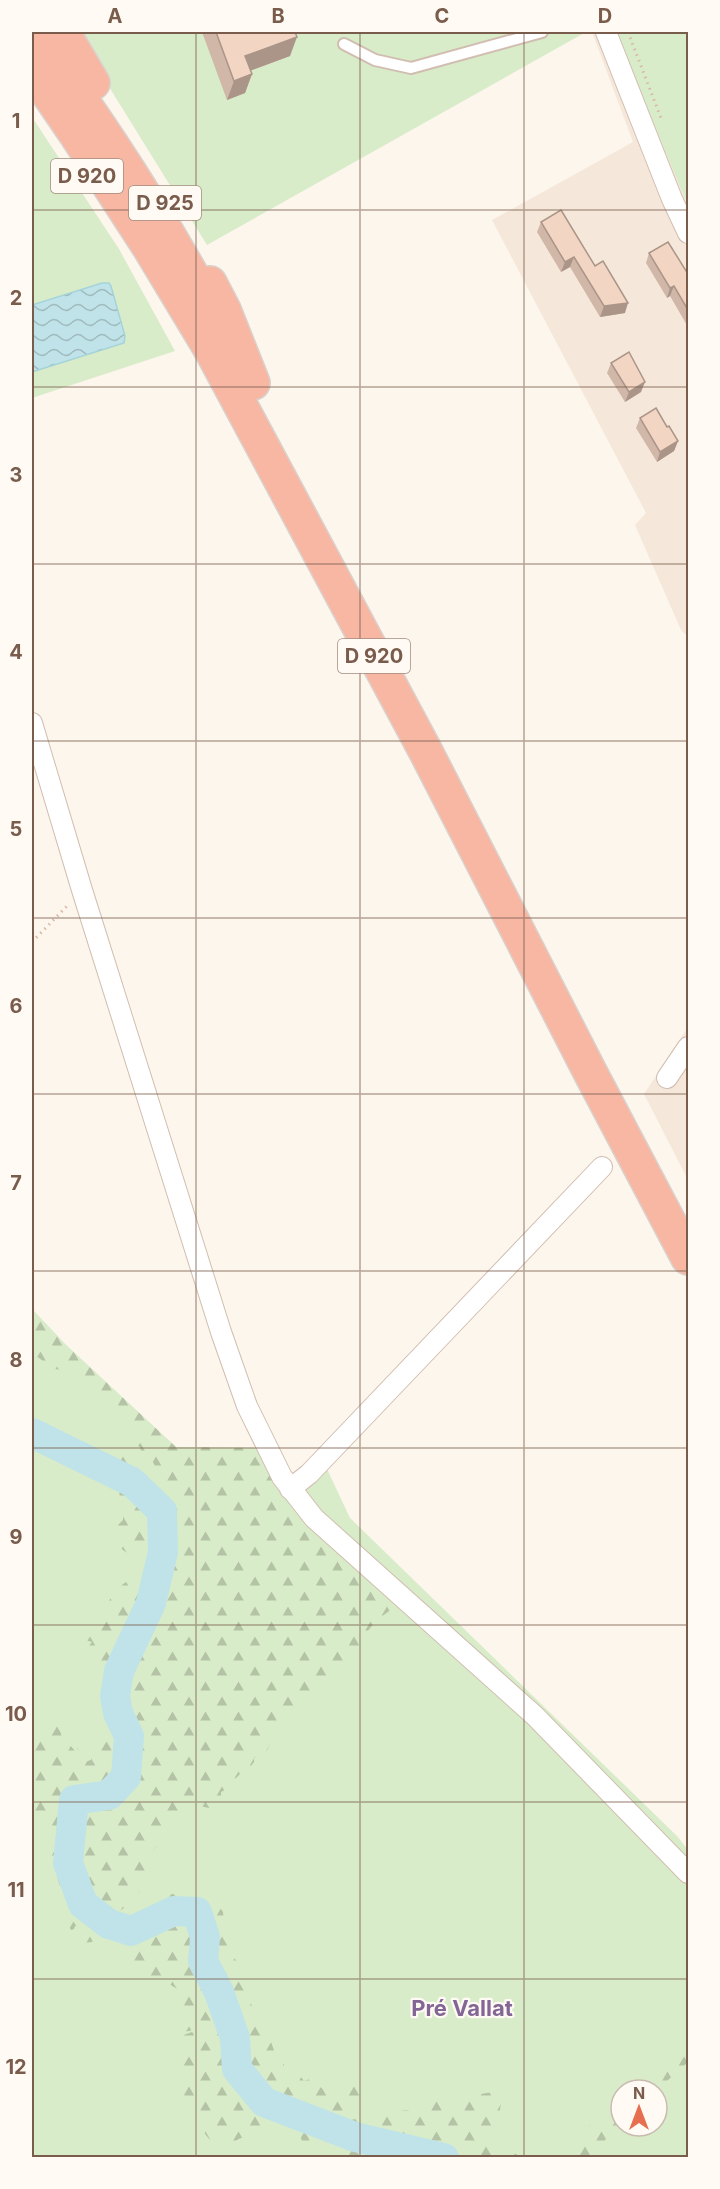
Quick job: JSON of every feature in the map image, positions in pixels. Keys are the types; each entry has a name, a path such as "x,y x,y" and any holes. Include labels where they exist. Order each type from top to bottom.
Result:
{"highway":[{"name":"D 920","path":"32,32 107,139 184,259 253,383 307,482 688,1212"},
{"name":"D 925","path":"63,32 185,236 224,310 253,383"},
{"name":"D 920","path":"32,70 149,247 211,350 406,715 688,1258"},
{"name":"D 920","path":"32,98 61,137 121,228 149,247"}],"street":[{"path":"606,32 678,214 688,233"},
{"path":"32,723 221,1332 247,1406 273,1463 290,1489 330,1533 535,1716 688,1873"},
{"path":"668,1078 688,1047"},
{"path":"290,1489 309,1474 602,1167"}],"lane":[{"path":"344,44 375,60 411,68 542,32"}],"path":[{"path":"32,942 82,890"}],"shaded area":[{"path":"592,32 688,32 688,637 681,630 635,525 646,513 492,220 633,142"},
{"path":"688,1027 688,1180 644,1094"}],"green space":[{"path":"75,32 586,32 207,245"},
{"path":"615,32 688,32 688,205"},
{"path":"32,117 119,249 175,351 32,398"},
{"path":"32,1309 66,1345 176,1447 275,1448 302,1488 327,1469 350,1518 677,1836 688,1850 688,2157 32,2157"},
{"path":"32,1309 66,1345 176,1447 260,1448 400,1603 372,1626 362,1639 353,1658 344,1662 340,1671 333,1675 333,1681 329,1685 321,1686 316,1697 308,1701 286,1721 274,1737 266,1754 254,1758 254,1762 246,1772 232,1779 229,1788 221,1792 221,1796 209,1808 200,1806 158,1844 148,1860 139,1893 128,1898 124,1908 107,1920 90,1918 91,1924 97,1930 104,1929 104,1932 96,1935 92,1942 82,1943 73,1939 73,1936 79,1935 83,1927 75,1926 71,1930 69,1926 71,1919 80,1920 77,1917 78,1911 70,1911 69,1908 57,1904 57,1901 61,1901 57,1891 60,1886 46,1841 46,1832 32,1812 32,1737 52,1725 60,1725 62,1741 65,1746 70,1745 75,1751 75,1758 81,1763 91,1760 91,1756 83,1758 77,1748 96,1741 101,1747 101,1740 111,1744 112,1749 124,1746 124,1744 119,1745 119,1740 125,1737 122,1731 124,1723 113,1714 116,1707 113,1704 114,1701 123,1699 114,1698 113,1691 110,1694 107,1691 97,1692 96,1683 101,1672 95,1674 88,1650 92,1642 85,1640 101,1612 124,1584 135,1581 141,1590 146,1590 148,1580 151,1578 144,1577 144,1574 148,1569 151,1553 147,1553 144,1559 135,1560 119,1546 113,1537 114,1529 123,1520 119,1492 102,1480 32,1445 32,1422 108,1461 113,1450 119,1450 121,1453 128,1452 135,1460 142,1459 144,1466 153,1469 155,1466 152,1460 143,1459 138,1446 141,1442 140,1436 129,1431 132,1425 127,1423 129,1416 123,1417 121,1411 114,1407 115,1403 111,1400 110,1394 103,1393 80,1374 54,1369 32,1353"},
{"path":"165,1891 167,1896 172,1894 189,1896 190,1899 218,1905 223,1912 225,1933 231,1943 234,1958 240,1965 241,1976 250,1993 251,2004 261,2026 267,2031 276,2056 284,2062 284,2069 298,2073 304,2081 310,2079 337,2098 354,2080 360,2080 363,2086 362,2096 348,2120 366,2118 374,2121 383,2120 391,2113 405,2110 417,2111 432,2102 493,2092 500,2094 501,2102 499,2118 493,2121 497,2136 493,2144 497,2151 516,2154 520,2157 346,2158 345,2155 334,2157 329,2153 333,2133 316,2109 313,2109 309,2119 323,2125 304,2147 290,2112 278,2110 275,2104 261,2104 260,2097 252,2089 244,2089 241,2092 242,2097 249,2108 265,2118 268,2135 259,2138 241,2138 224,2146 212,2142 202,2129 206,2123 196,2117 181,2089 187,2088 196,2080 196,2076 189,2074 183,2083 176,2069 180,2065 178,2059 180,2043 185,2042 181,2036 195,2031 183,2032 189,2016 182,2011 189,1992 187,1986 179,1990 166,1982 152,1982 151,1979 138,1978 132,1973 132,1968 124,1962 124,1953 128,1949 133,1949 135,1943 143,1945 146,1942 154,1931 161,1914 152,1911 150,1916 139,1919 129,1927 121,1926 121,1923 151,1905 152,1899"},
{"path":"688,2042 688,2062 669,2079 649,2078"},
{"path":"608,2115 609,2136 587,2157 568,2157 583,2129"}],"water":[{"path":"102,283 109,283 111,286 125,336 124,343 32,372 32,305"}],"building":[{"path":"216,32 295,32 297,37 245,56 252,74 234,81"},
{"path":"561,210 595,266 603,261 628,303 604,306 574,257 565,262 541,222"},
{"path":"668,242 688,274 688,310 674,286 670,288 649,253"},
{"path":"629,352 645,382 629,392 611,363"},
{"path":"656,408 678,441 660,452 640,418"}],"waterway":[{"path":"32,1433 132,1482 162,1511 163,1552 151,1603 119,1671 115,1696 118,1713 129,1736 126,1777 109,1795 74,1800 68,1863 83,1904 109,1924 131,1931 174,1911 197,1912 205,1937 203,1961 219,1992 235,2038 237,2069 264,2102 355,2137 444,2158"}],"district":[{"name":"Pré Vallat","path":"462,2008"}]}
